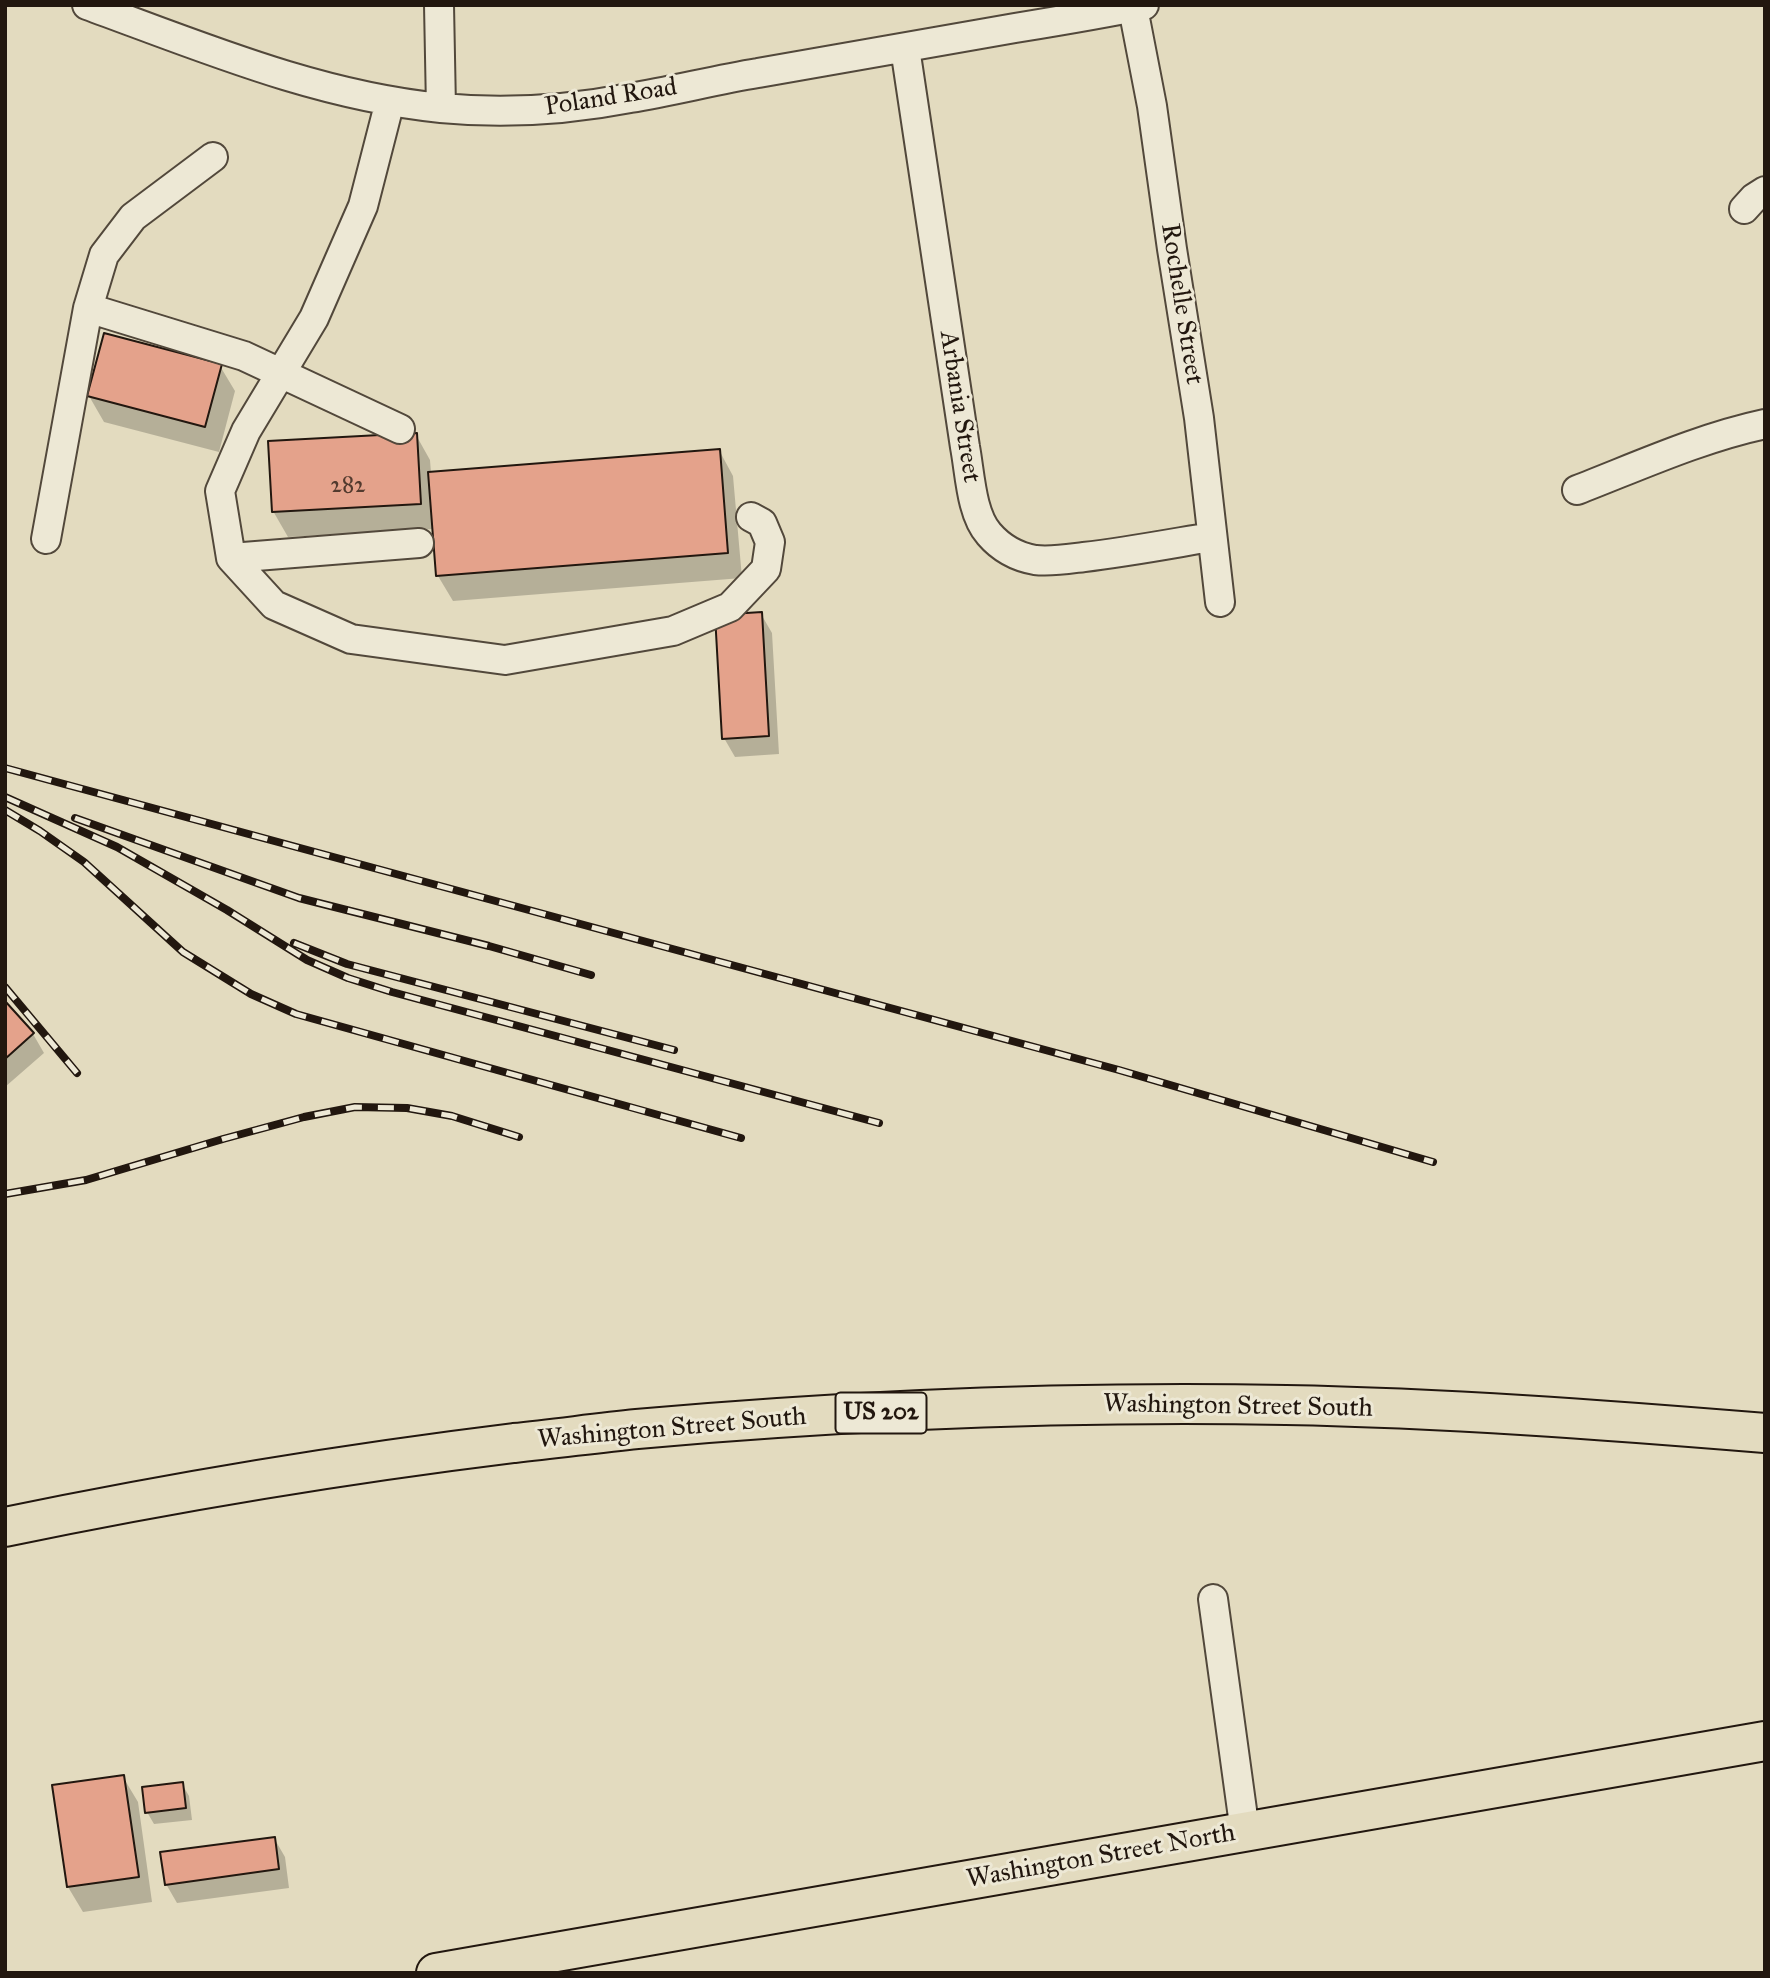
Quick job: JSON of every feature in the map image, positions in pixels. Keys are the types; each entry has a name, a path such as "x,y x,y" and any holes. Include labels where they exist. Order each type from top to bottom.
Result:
{"highway":[{"name":"Washington Street South","path":"5,1527 138,1500 431,1453 635,1429 869,1413 1115,1405 1287,1405 1599,1419 1765,1433"},
{"name":"Washington Street North","path":"436,1973 544,1963 1245,1832 1765,1741"}],"street":[{"name":"Poland Road","path":"87,5 220,54 298,79 390,101 502,112 628,99 735,77 1138,6"},
{"path":"439,5 441,108"},
{"name":"Rochelle Street","path":"1138,6 1199,418 1220,602"},
{"name":"Arbania Street","path":"905,48 967,459 979,518 989,534 1010,552 1051,561 1212,537"},
{"path":"390,101 363,206 314,318 246,431 220,491 231,558 274,605 351,639 505,660 673,631 730,607 766,569 770,542 762,523 751,517"},
{"path":"46,539 88,308 104,255 133,217 213,157"},
{"path":"88,308 244,356 400,429"},
{"path":"1577,490 1734,430 1765,424"},
{"path":"231,558 419,543"},
{"path":"1213,1599 1245,1832"}],"building":[{"path":"104,333 222,364 205,427 87,396"},
{"path":"417,433 421,504 272,512 268,441"},
{"path":"720,449 728,553 436,576 428,472"},
{"path":"762,612 769,736 722,739 715,615"},
{"path":"5,1001 34,1033 5,1059"},
{"path":"124,1775 139,1877 67,1887 52,1785"},
{"path":"183,1782 186,1808 145,1813 142,1787"},
{"path":"275,1837 279,1869 165,1885 160,1852"}],"railway":[{"path":"5,768 1119,1070 1433,1162"},
{"path":"5,797 117,847 307,960 348,978 879,1123"},
{"path":"5,810 84,862 183,952 251,994 296,1014 741,1138"},
{"path":"75,818 299,898 591,975"},
{"path":"294,943 347,964 674,1050"},
{"path":"5,987 77,1073"},
{"path":"5,1194 86,1180 304,1117 355,1107 407,1108 452,1116 519,1137"}]}
